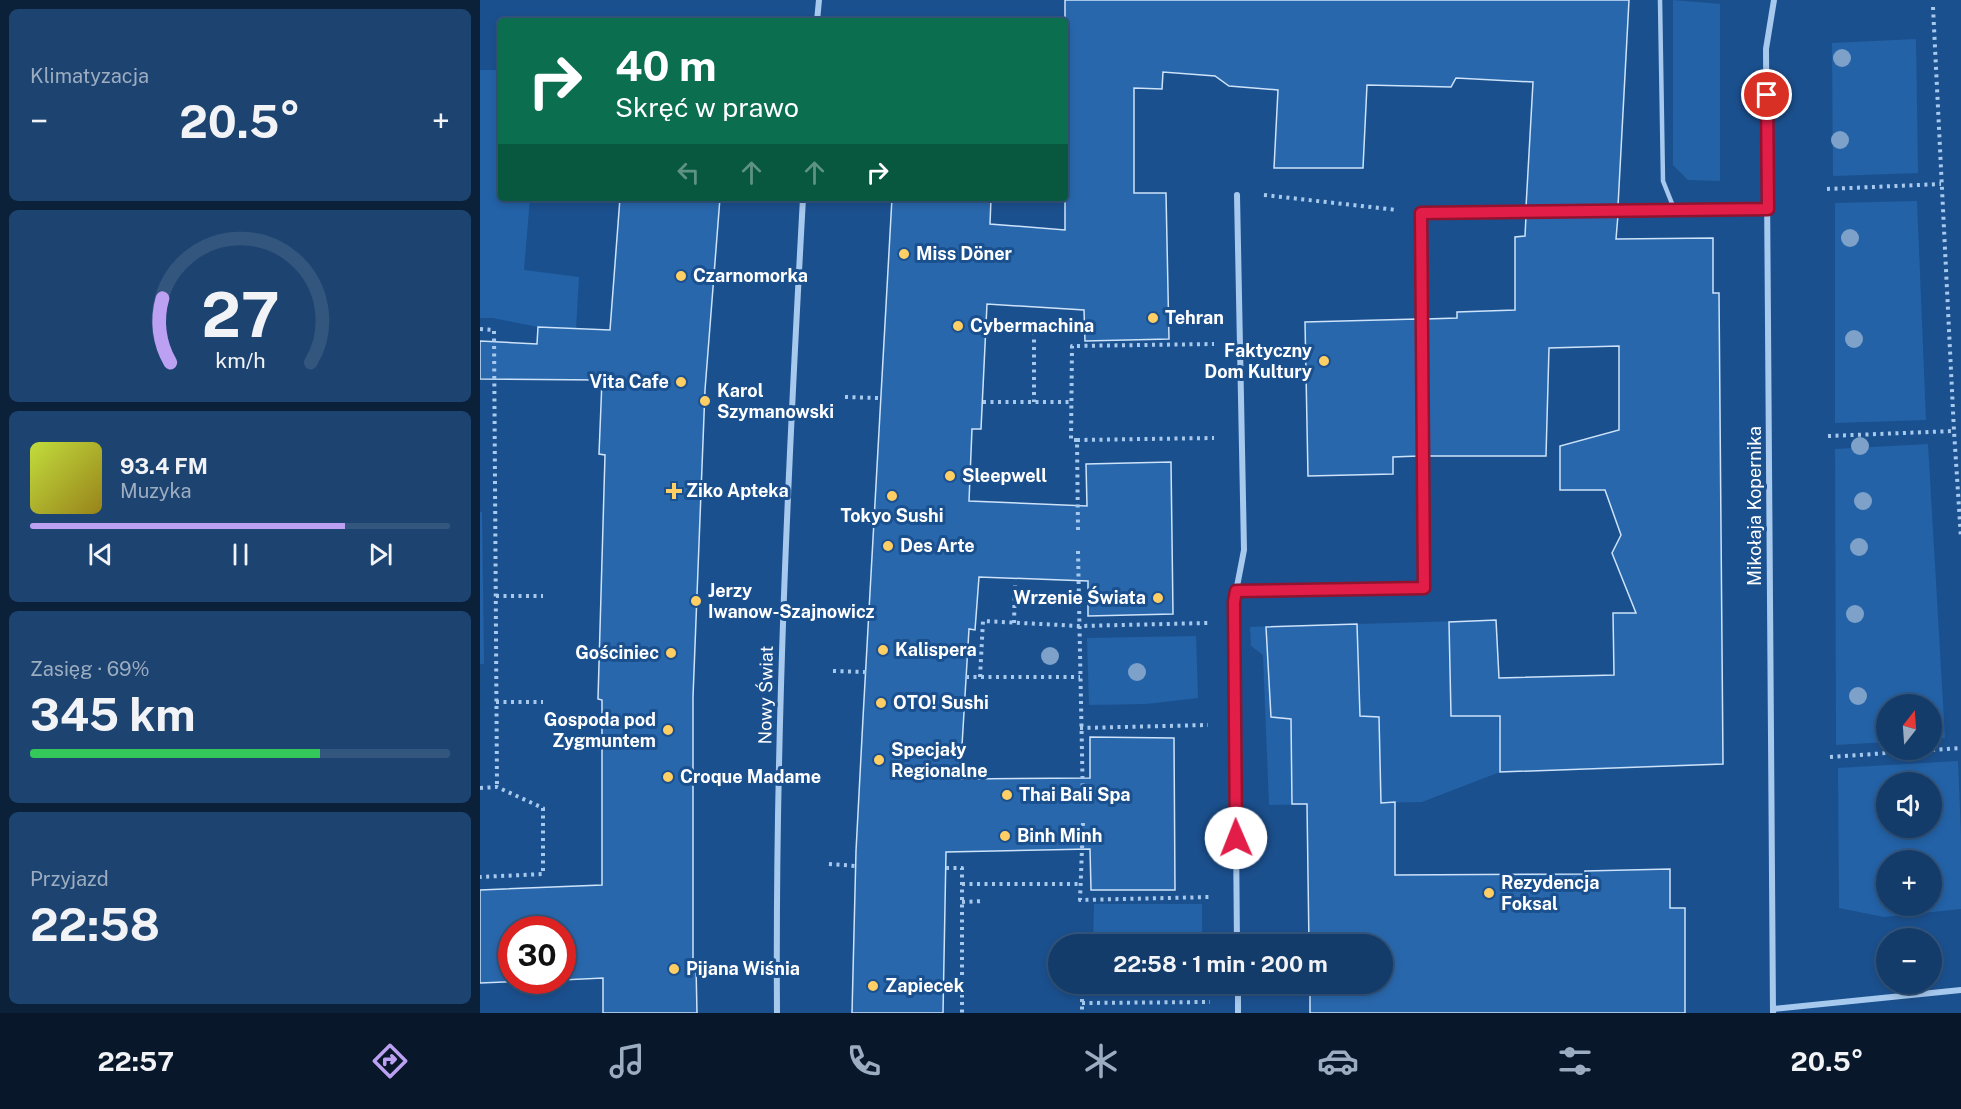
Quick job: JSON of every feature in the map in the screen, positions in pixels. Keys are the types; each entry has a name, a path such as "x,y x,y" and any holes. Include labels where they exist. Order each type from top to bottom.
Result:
{"street":[{"path":"817,18 819,0"},
{"name":"Mikołaja Kopernika","path":"1773,1011 1766,49 1774,0"},
{"path":"1237,195 1244,550 1234,602 1237,934"},
{"name":"Nowy Świat","path":"777,1013 778,810 785,557 803,201"},
{"path":"1773,1011 1961,990"},
{"path":"1238,994 1238,1013"}],"lane":[{"path":"1660,0 1663,181 1676,211"},
{"path":"1236,591 1424,588 1421,213 1768,209"}],"path":[{"path":"1933,7 1961,538"},
{"path":"1827,189 1941,184"},
{"path":"1237,195 1260,194 1421,213"},
{"path":"480,329 494,330 497,788"},
{"path":"976,330 1034,330 1034,402"},
{"path":"1240,344 1072,346 1071,440 1242,438"},
{"path":"845,397 879,398"},
{"path":"983,402 1073,402"},
{"path":"1828,436 1954,431"},
{"path":"1077,440 1078,530"},
{"path":"1078,551 1083,803"},
{"path":"1014,623 1015,585"},
{"path":"496,596 543,596"},
{"path":"980,677 983,621 1080,626 1234,622"},
{"path":"833,671 866,672"},
{"path":"966,677 1080,677"},
{"path":"496,702 543,702"},
{"path":"1080,728 1217,725"},
{"path":"1942,749 1961,748"},
{"path":"1830,757 1876,754"},
{"path":"480,788 497,788 543,808 543,874 480,877"},
{"path":"1083,824 1080,900 1219,897"},
{"path":"829,864 856,866"},
{"path":"946,868 962,868 962,1013"},
{"path":"962,884 1080,884"},
{"path":"962,902 983,901"},
{"path":"1082,994 1082,1013"},
{"path":"1082,1004 1218,1002"}],"shaded area":[{"path":"1673,0 1720,4 1720,181 1688,180 1673,165"},
{"path":"1916,39 1918,173 1833,176 1832,43"},
{"path":"480,70 498,70 498,201 530,201 524,270 579,277 576,329 538,327 493,318 480,318"},
{"path":"1917,201 1926,420 1835,423 1835,203"},
{"path":"1928,444 1945,738 1942,738 1942,694 1876,694 1876,743 1836,745 1835,449"},
{"path":"480,512 482,512 484,664 480,664"},
{"path":"1496,620 1500,772 1422,802 1269,805 1263,655 1251,646 1250,627"},
{"path":"1196,636 1198,698 1146,704 1089,705 1087,638"},
{"path":"1958,761 1961,909 1942,911 1942,850 1876,850 1876,915 1839,908 1838,768"},
{"path":"1094,904 1202,904 1202,934 1093,934"}],"building":[{"path":"1065,0 1629,0 1618,206 1526,207 1533,82 1456,78 1451,87 1367,85 1363,168 1274,168 1278,90 1229,86 1215,76 1163,72 1162,89 1134,88 1134,193 1166,193 1169,339 1085,341 1084,310 987,304 981,429 972,429 969,501 1087,506 1086,464 1171,462 1173,614 1088,616 1088,581 979,577 975,630 969,629 960,779 1090,778 1090,737 1174,738 1175,890 1091,890 1090,849 946,852 943,1013 852,1013 856,851 892,201 991,201 990,224 1065,230 1065,201 1068,201 1068,18 1065,18"},
{"path":"620,201 720,201 705,390 693,697 693,965 696,965 697,1013 603,1013 603,978 576,979 576,916 498,916 498,982 480,983 480,890 602,885 602,700 598,699 605,455 599,454 602,380 480,379 480,341 537,344 538,327 610,330"},
{"path":"1618,215 1616,239 1713,238 1713,293 1719,293 1723,764 1500,772 1500,716 1451,716 1449,622 1496,620 1499,678 1614,675 1613,613 1636,613 1612,553 1621,535 1605,490 1560,490 1560,446 1619,430 1619,346 1549,348 1546,456 1427,456 1426,319 1457,318 1457,312 1515,310 1515,237 1525,236 1526,216"},
{"path":"1417,319 1418,456 1393,457 1393,474 1308,476 1305,322"},
{"name":"Rezydencja Foksal","path":"1357,624 1360,716 1379,717 1381,803 1395,802 1395,875 1585,874 1585,871 1670,869 1670,908 1685,908 1685,1013 1310,1013 1310,994 1393,994 1393,934 1309,934 1307,804 1292,804 1291,719 1271,717 1266,627"}],"place":[{"name":"Miss Döner","path":"904,254"},
{"name":"Czarnomorka","path":"681,276"},
{"name":"Tehran","path":"1153,318"},
{"name":"Cybermachina","path":"958,326"},
{"name":"Faktyczny Dom Kultury","path":"1324,361"},
{"name":"Vita Cafe","path":"681,382"},
{"name":"Karol Szymanowski","path":"705,401"},
{"name":"Sleepwell","path":"950,476"},
{"name":"Ziko Apteka","path":"674,491"},
{"name":"Tokyo Sushi","path":"892,496"},
{"name":"Des Arte","path":"888,546"},
{"name":"Wrzenie Świata","path":"1158,598"},
{"name":"Jerzy Iwanow-Szajnowicz","path":"696,601"},
{"name":"Kalispera","path":"883,650"},
{"name":"Gościniec","path":"671,653"},
{"name":"OTO! Sushi","path":"881,703"},
{"name":"Gospoda pod Zygmuntem","path":"668,730"},
{"name":"Specjały Regionalne","path":"879,760"},
{"name":"Croque Madame","path":"668,777"},
{"name":"Thai Bali Spa","path":"1007,795"},
{"name":"Binh Minh","path":"1005,836"},
{"name":"Rezydencja Foksal","path":"1489,893"},
{"name":"Pijana Wiśnia","path":"674,969"},
{"name":"Zapiecek","path":"873,986"}],"route":[{"path":"1236,838 1234,602 1236,591 1424,588 1421,213 1768,209 1767,95"}]}
